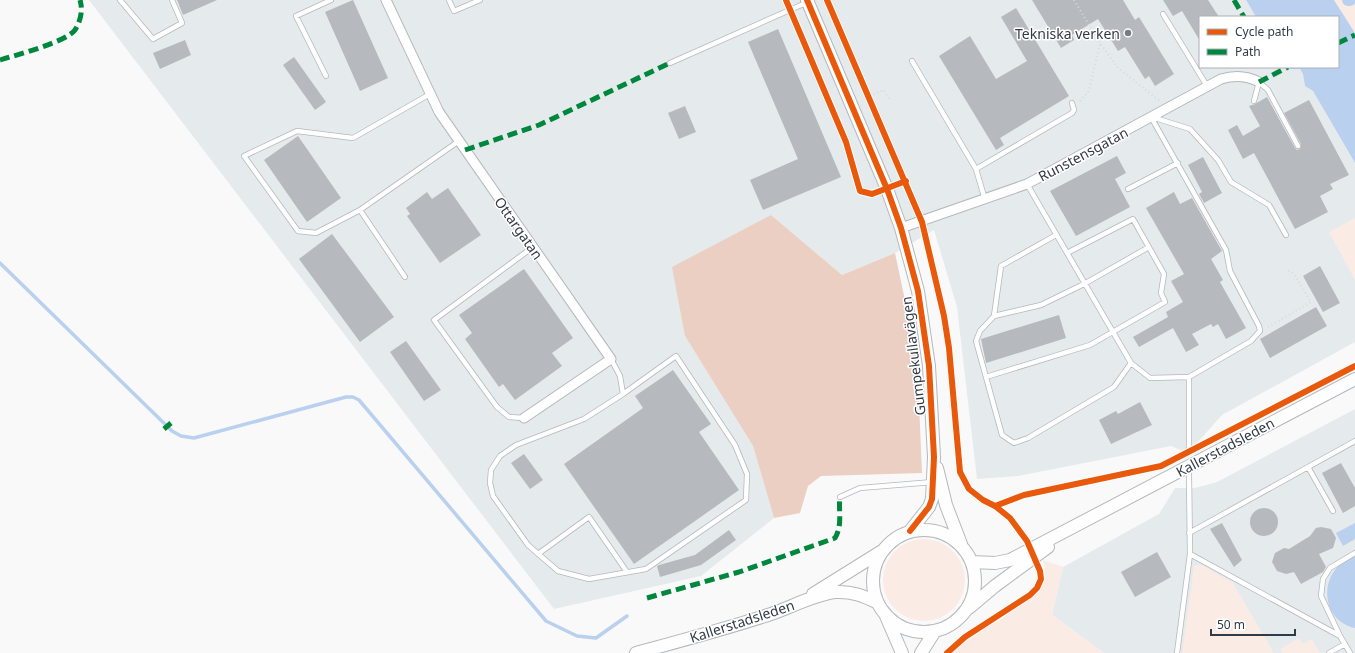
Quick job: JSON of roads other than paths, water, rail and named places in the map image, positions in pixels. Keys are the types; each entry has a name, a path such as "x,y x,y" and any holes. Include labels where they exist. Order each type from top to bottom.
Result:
{"main road":[{"name":"Gumpekullavägen","path":"807,1 887,189 901,228 918,291 925,330 929,366 934,457 929,508 910,532"},
{"name":"Kallerstadsleden","path":"972,562 995,563 1010,560 1097,516 1355,379"},
{"name":"Gumpekullavägen","path":"934,457 946,505 961,545"},
{"name":"Kallerstadsleden","path":"962,614 1031,559 1097,516"},
{"path":"886,615 900,626 926,632 935,631 950,625 962,614 972,599 975,580 972,562 961,545 950,536 938,531 924,530 910,532 896,538 884,549 877,562 873,575 874,590 878,603 886,615 902,653"},
{"name":"Kallerstadsleden","path":"802,602 884,549"},
{"name":"Kallerstadsleden","path":"636,653 730,628 833,592 850,592 865,596 878,603"},
{"path":"921,653 935,631"}],"street":[{"name":"Ottargatan","path":"386,0 439,112 610,359"},
{"name":"Runstensgatan","path":"901,228 985,200 1027,184 1221,79 1236,76 1249,78 1259,82"},
{"path":"524,418 610,359"}],"lane":[{"path":"120,0 153,39 182,23 172,0"},
{"path":"326,76 296,16 331,0"},
{"path":"449,0 454,11 480,0"},
{"path":"670,63 807,1"},
{"path":"1164,14 1208,86"},
{"path":"912,61 976,169 985,200"},
{"path":"1254,101 1259,82 1268,90 1298,146"},
{"path":"430,94 353,138 297,131 244,156 298,231 316,233 360,210 459,141"},
{"path":"976,169 1072,113 1074,110 1073,104"},
{"path":"1027,184 1084,284 1131,362 1150,378 1189,377 1251,341 1260,331 1259,326 1230,271 1226,250 1151,116"},
{"path":"1151,116 1190,129 1218,160 1231,182 1269,205 1286,235"},
{"path":"1128,190 1178,164"},
{"path":"360,210 405,277"},
{"path":"986,377 1090,344 1165,302 1161,293 1164,274 1133,219 1067,253"},
{"path":"994,316 1001,266 1056,235"},
{"path":"524,418 510,417 497,407 434,320 533,247"},
{"path":"1131,362 1114,387 1028,438 1014,443 1002,435 976,341 980,331 994,316 1041,305 1084,284 1149,247"},
{"path":"676,356 735,445 747,474 746,500 646,569 589,579 558,571 528,545 494,496 490,483 492,470 500,456 516,445 584,419 623,394 676,356"},
{"path":"610,359 620,376 623,394"},
{"path":"1189,377 1189,448"},
{"path":"1189,533 1355,441"},
{"path":"1308,467 1333,511"},
{"path":"1177,653 1190,554 1189,474"},
{"path":"840,497 860,488 932,482"},
{"path":"538,554 589,517 627,572"},
{"path":"1350,653 1340,636 1321,596 1323,579 1330,568 1355,553"},
{"path":"1190,554 1340,636"},
{"path":"1329,653 1345,644"}],"water":[{"path":"1246,0 1334,0 1355,33 1355,163 1313,91 1305,86 1303,74 1300,69 1289,68 1339,68 1339,16 1255,16"},
{"path":"1355,523 1355,539 1343,546 1336,533"},
{"path":"1355,556 1355,628 1343,623 1334,614 1329,604 1327,593 1329,581 1334,571 1343,562"}],"waterway":[{"path":"0,263 172,431 181,436 194,438 346,397 353,397 359,400 546,621 577,636 596,638 627,616"}],"place":[{"name":"Tekniska verken","path":"1128,33"}]}
